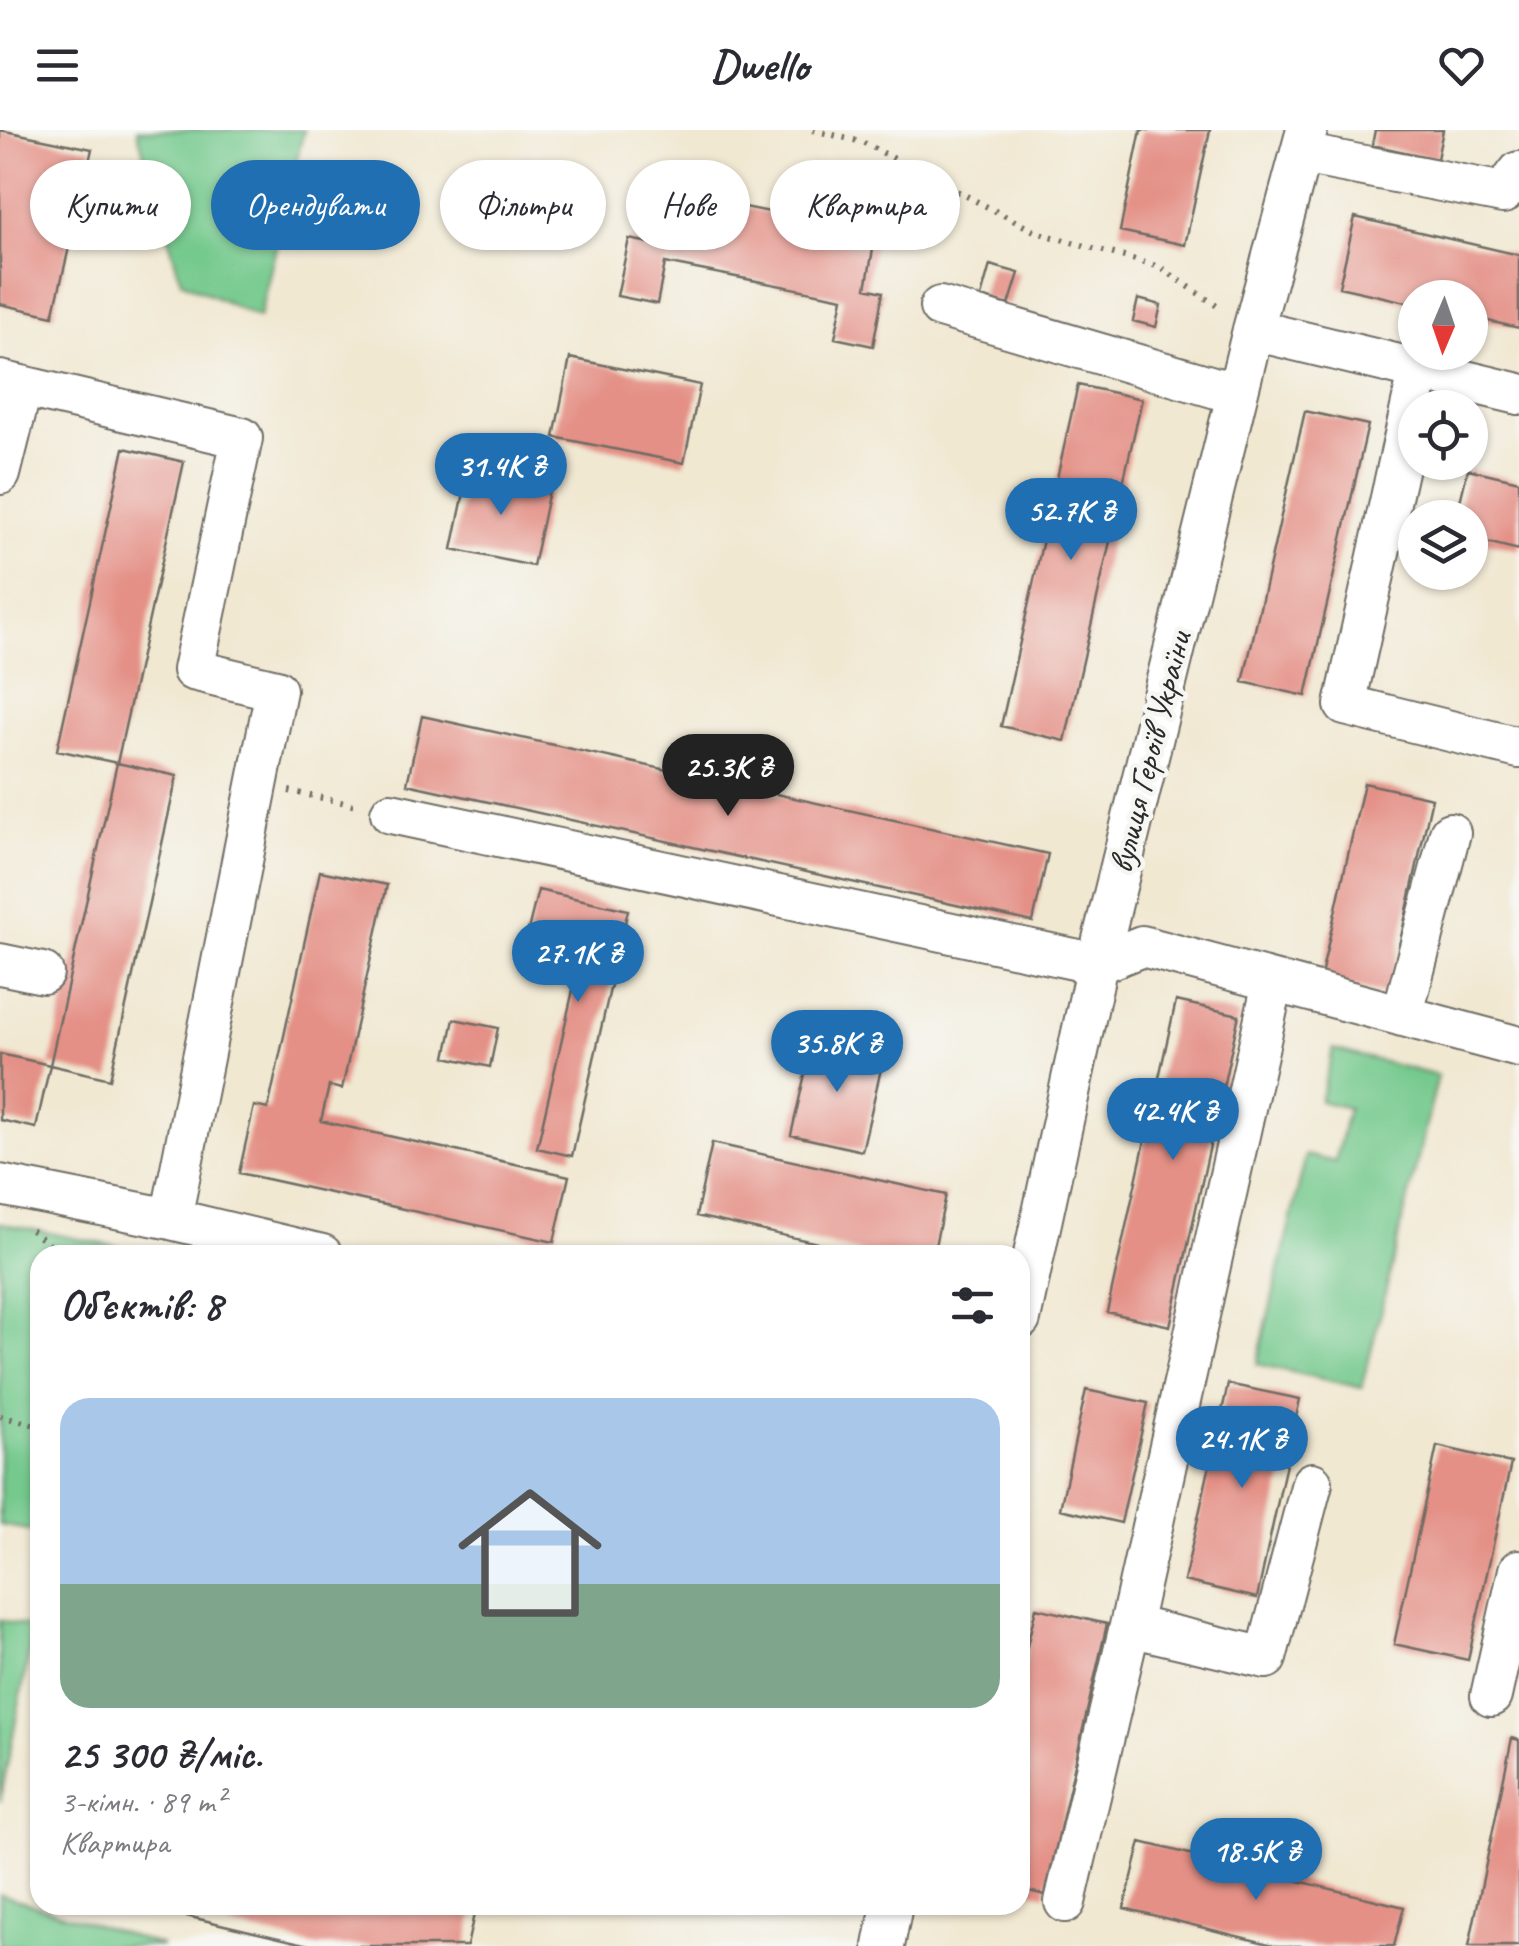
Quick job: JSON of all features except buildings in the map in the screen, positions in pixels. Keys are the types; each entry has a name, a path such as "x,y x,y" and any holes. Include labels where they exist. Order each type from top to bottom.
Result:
{"street":[{"name":"вулиця Героїв України","path":"1030,1273 1097,964 1253,330 1305,142"},
{"path":"1305,142 1503,193 1519,172"},
{"path":"940,307 1237,394"},
{"path":"1253,330 1519,394"},
{"path":"1419,372 1344,705 1519,748"},
{"path":"0,474 11,383 242,438 193,670 276,690 172,1220"},
{"path":"391,813 1097,964 1142,946 1519,1046"},
{"path":"1402,1016 1450,833"},
{"path":"0,964 42,974"},
{"path":"1065,1902 1273,982"},
{"path":"0,1184 279,1245"},
{"path":"1130,1626 1266,1658 1312,1483"},
{"path":"1491,1696 1519,1570"}],"path":[{"path":"814,130 862,142 1036,232 1160,267 1253,330"},
{"path":"257,784 391,813"},
{"path":"0,1416 30,1424"}],"green space":[{"path":"137,130 304,130 297,160 211,160 211,250 275,250 259,318 181,281 172,250 191,250 191,160 146,160"},
{"path":"1333,1049 1438,1076 1362,1388 1257,1364 1306,1155 1335,1162 1348,1108 1320,1101"},
{"path":"0,1223 109,1245 30,1245 30,1530 0,1525"},
{"path":"0,1620 30,1627 30,1648 0,1802"},
{"path":"0,1894 30,1904 30,1915 65,1915 162,1946 0,1946"}]}
